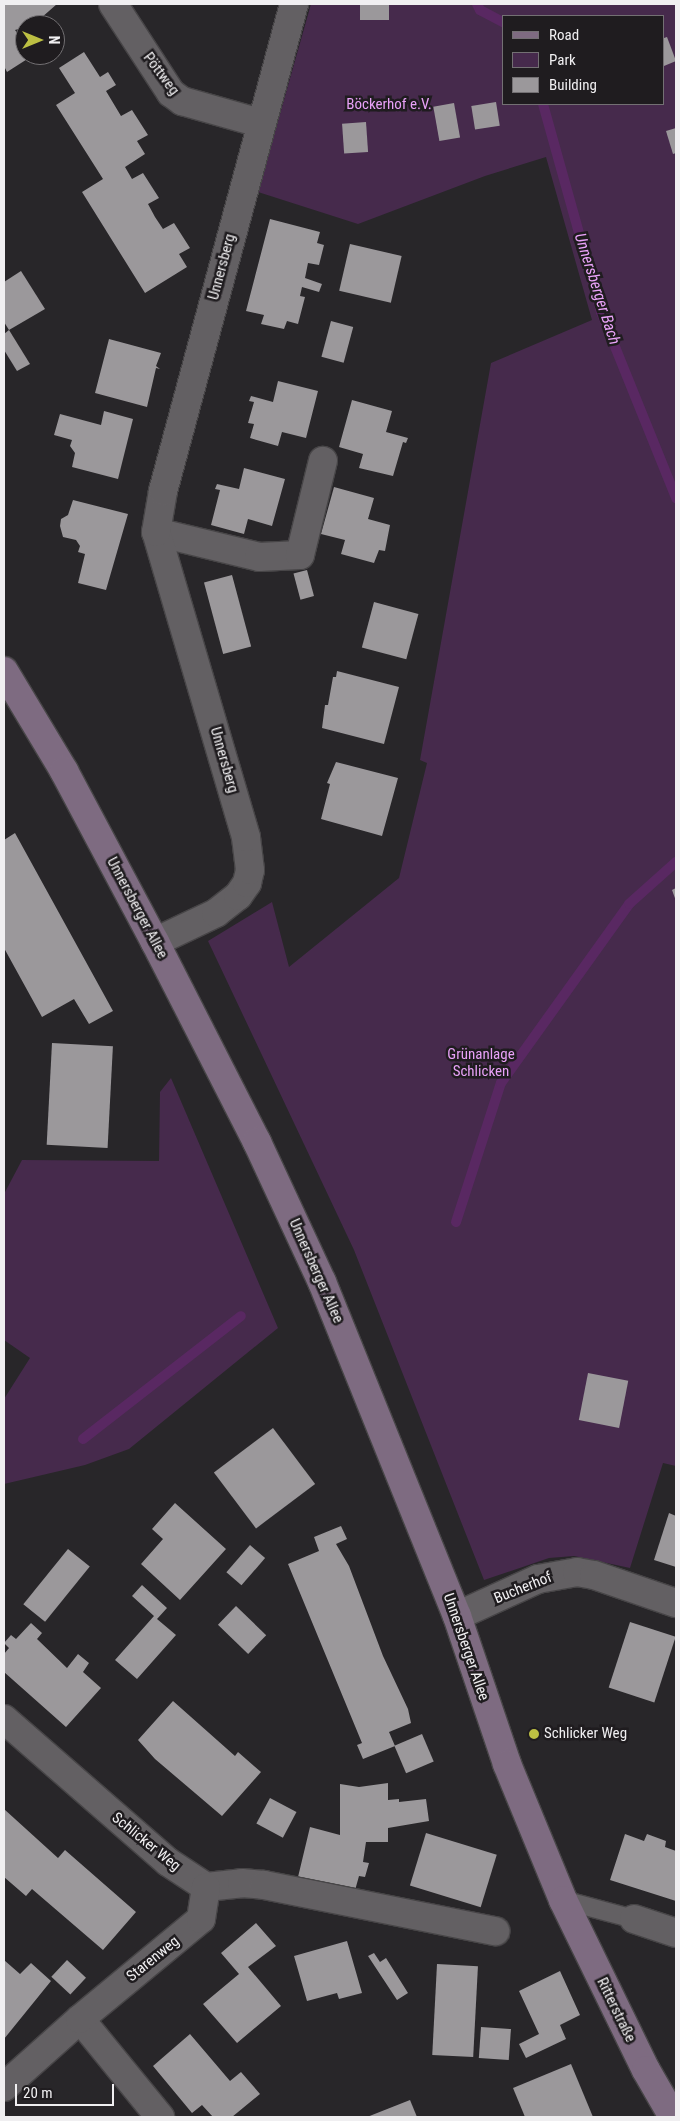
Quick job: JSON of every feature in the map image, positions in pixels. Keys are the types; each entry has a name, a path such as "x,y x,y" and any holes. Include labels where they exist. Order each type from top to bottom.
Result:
{"main road":[{"name":"Unnersberger Allee","path":"4,671 64,771 155,942 256,1142 322,1282 457,1616 506,1764 563,1900"},
{"name":"Ritterstraße","path":"563,1900 646,2070 673,2117"}],"street":[{"name":"Pöttweg","path":"113,4 171,93 182,101 260,123"},
{"name":"Unnersberg","path":"155,942 216,913 238,896 247,883 250,870 246,837 156,532 164,491 260,123 294,4"},
{"path":"156,532 259,557 300,555 323,461"},
{"name":"Bucherhof","path":"457,1616 538,1579 577,1572 594,1575 676,1603"},
{"name":"Schlicker Weg","path":"4,1719 168,1862 206,1887"},
{"path":"206,1887 242,1883 264,1885 494,1931"},
{"name":"Starenweg","path":"4,2087 80,2019 201,1920 206,1887"},
{"path":"634,1919 676,1933"},
{"path":"80,2019 160,2117"}],"lane":[{"path":"563,1900 634,1919"}],"green space":[{"name":"Grünanlage Schlicken","path":"311,4 676,4 676,1466 663,1463 630,1568 574,1556 549,1558 484,1580 354,1250 208,941 272,902 289,967 399,878 427,763 420,760 491,363 592,320 546,157 485,176 358,224 258,192"},
{"path":"171,1078 278,1328 129,1449 85,1465 4,1484 4,1399 30,1358 4,1340 4,1194 22,1160 159,1161 160,1092"}],"building":[{"path":"4,4 57,4 44,15 15,15 15,65 18,65 7,72 4,66"},
{"path":"360,4 389,4 389,20 360,20"},
{"path":"667,37 676,61 665,66 665,38"},
{"path":"84,52 100,77 108,72 116,85 106,91 121,116 132,110 148,135 137,141 145,154 125,167 132,179 143,173 159,198 148,204 155,217 163,229 174,223 190,248 179,254 187,267 145,293 82,192 103,179 56,105 75,93 59,68"},
{"path":"496,102 500,126 475,130 471,106"},
{"path":"454,103 460,137 439,141 433,107"},
{"path":"366,122 368,152 344,154 342,124"},
{"path":"676,128 676,153 673,154 666,131"},
{"path":"270,219 320,232 317,243 324,245 319,265 308,263 305,278 322,284 319,292 302,287 300,296 305,297 298,324 287,321 284,329 261,324 264,315 246,311"},
{"path":"350,244 402,256 391,303 339,291"},
{"path":"21,271 45,309 9,330 4,322 4,282"},
{"path":"331,321 353,327 344,363 321,357"},
{"path":"9,330 30,364 17,371 4,350 4,334"},
{"path":"109,339 161,353 156,366 160,369 156,368 147,407 95,393"},
{"path":"278,381 318,391 306,438 282,432 278,446 250,438 254,424 248,423 254,402 249,401 251,396 273,402"},
{"path":"352,400 392,411 386,432 408,438 406,443 403,442 393,476 359,468 363,454 339,447"},
{"path":"104,411 133,419 118,479 72,467 75,453 70,446 72,440 54,435 60,414 101,425"},
{"path":"244,468 285,479 272,526 248,519 244,534 211,525 220,490 215,489 217,484 239,489"},
{"path":"334,487 374,498 368,519 390,525 385,551 379,550 374,563 341,554 345,540 321,534"},
{"path":"73,500 128,514 106,590 78,583 85,554 78,552 80,546 76,540 63,537 60,526 61,519 68,515"},
{"path":"307,570 314,596 300,600 293,574"},
{"path":"232,575 251,646 223,654 204,583"},
{"path":"374,602 418,614 406,659 362,647"},
{"path":"337,671 399,687 384,744 322,728 325,705 328,705 333,677 336,677"},
{"path":"336,762 398,778 382,836 321,819 330,784 327,783"},
{"path":"15,833 113,1011 89,1024 74,999 42,1017 4,948 4,840"},
{"path":"676,888 676,901 672,890"},
{"path":"52,1043 113,1046 108,1148 47,1145"},
{"path":"588,1373 628,1381 619,1428 579,1420"},
{"path":"273,1428 315,1484 256,1528 214,1473"},
{"path":"175,1503 226,1549 180,1600 141,1564 163,1539 152,1529"},
{"path":"669,1513 676,1516 676,1567 654,1560"},
{"path":"341,1526 347,1539 336,1544 349,1566 383,1656 408,1709 411,1723 389,1732 395,1746 363,1759 357,1745 362,1743 288,1564 319,1551 314,1537"},
{"path":"250,1545 265,1558 241,1585 226,1572"},
{"path":"68,1549 90,1567 45,1622 23,1604"},
{"path":"142,1585 167,1608 157,1619 176,1635 137,1679 115,1660 154,1616 132,1596"},
{"path":"236,1606 266,1635 248,1654 218,1625"},
{"path":"630,1622 676,1637 654,1702 609,1688"},
{"path":"31,1623 42,1633 37,1639 67,1668 78,1654 89,1663 83,1672 101,1688 66,1727 4,1672 4,1654 9,1648 4,1643 11,1635 16,1639"},
{"path":"173,1701 235,1756 238,1752 261,1772 222,1816 155,1759 138,1740"},
{"path":"422,1734 434,1762 406,1773 394,1746"},
{"path":"388,1783 388,1800 399,1799 399,1802 426,1799 429,1821 388,1828 388,1842 366,1842 363,1862 369,1863 365,1877 359,1876 354,1894 298,1877 310,1827 340,1835 340,1784 359,1787"},
{"path":"270,1798 296,1812 283,1838 256,1824"},
{"path":"4,1809 58,1858 65,1850 136,1912 103,1950 32,1889 26,1896 4,1877"},
{"path":"426,1833 497,1855 481,1907 410,1886"},
{"path":"625,1834 644,1841 647,1834 666,1841 665,1847 676,1851 676,1901 610,1880"},
{"path":"256,1923 276,1946 248,1967 281,2006 237,2043 203,2004 239,1974 221,1953"},
{"path":"347,1941 362,1993 339,1999 337,1993 307,2001 294,1956"},
{"path":"374,1953 380,1962 386,1958 408,1993 397,2000 368,1956"},
{"path":"4,1960 20,1974 31,1963 51,1981 4,2039"},
{"path":"67,1960 86,1978 70,1995 51,1977"},
{"path":"437,1964 478,1966 473,2057 432,2055"},
{"path":"560,1971 580,2015 560,2025 566,2039 526,2058 519,2044 539,2034 519,1991"},
{"path":"481,2027 511,2029 509,2060 479,2058"},
{"path":"190,2034 230,2081 241,2072 260,2094 232,2117 213,2117 202,2105 192,2113 153,2066"},
{"path":"571,2064 593,2117 525,2117 513,2088"},
{"path":"410,2100 417,2117 367,2117"}],"waterway":[{"name":"Unnersberger Bach","path":"477,4 480,10 502,22"},
{"name":"Unnersberger Bach","path":"543,105 601,312 676,498"},
{"path":"456,1222 501,1083 629,904 676,862"},
{"path":"83,1439 241,1316"}],"place":[{"name":"Schlicker Weg","path":"534,1734"}],"park label":[{"name":"Böckerhof e.V.","path":"389,105"}]}
